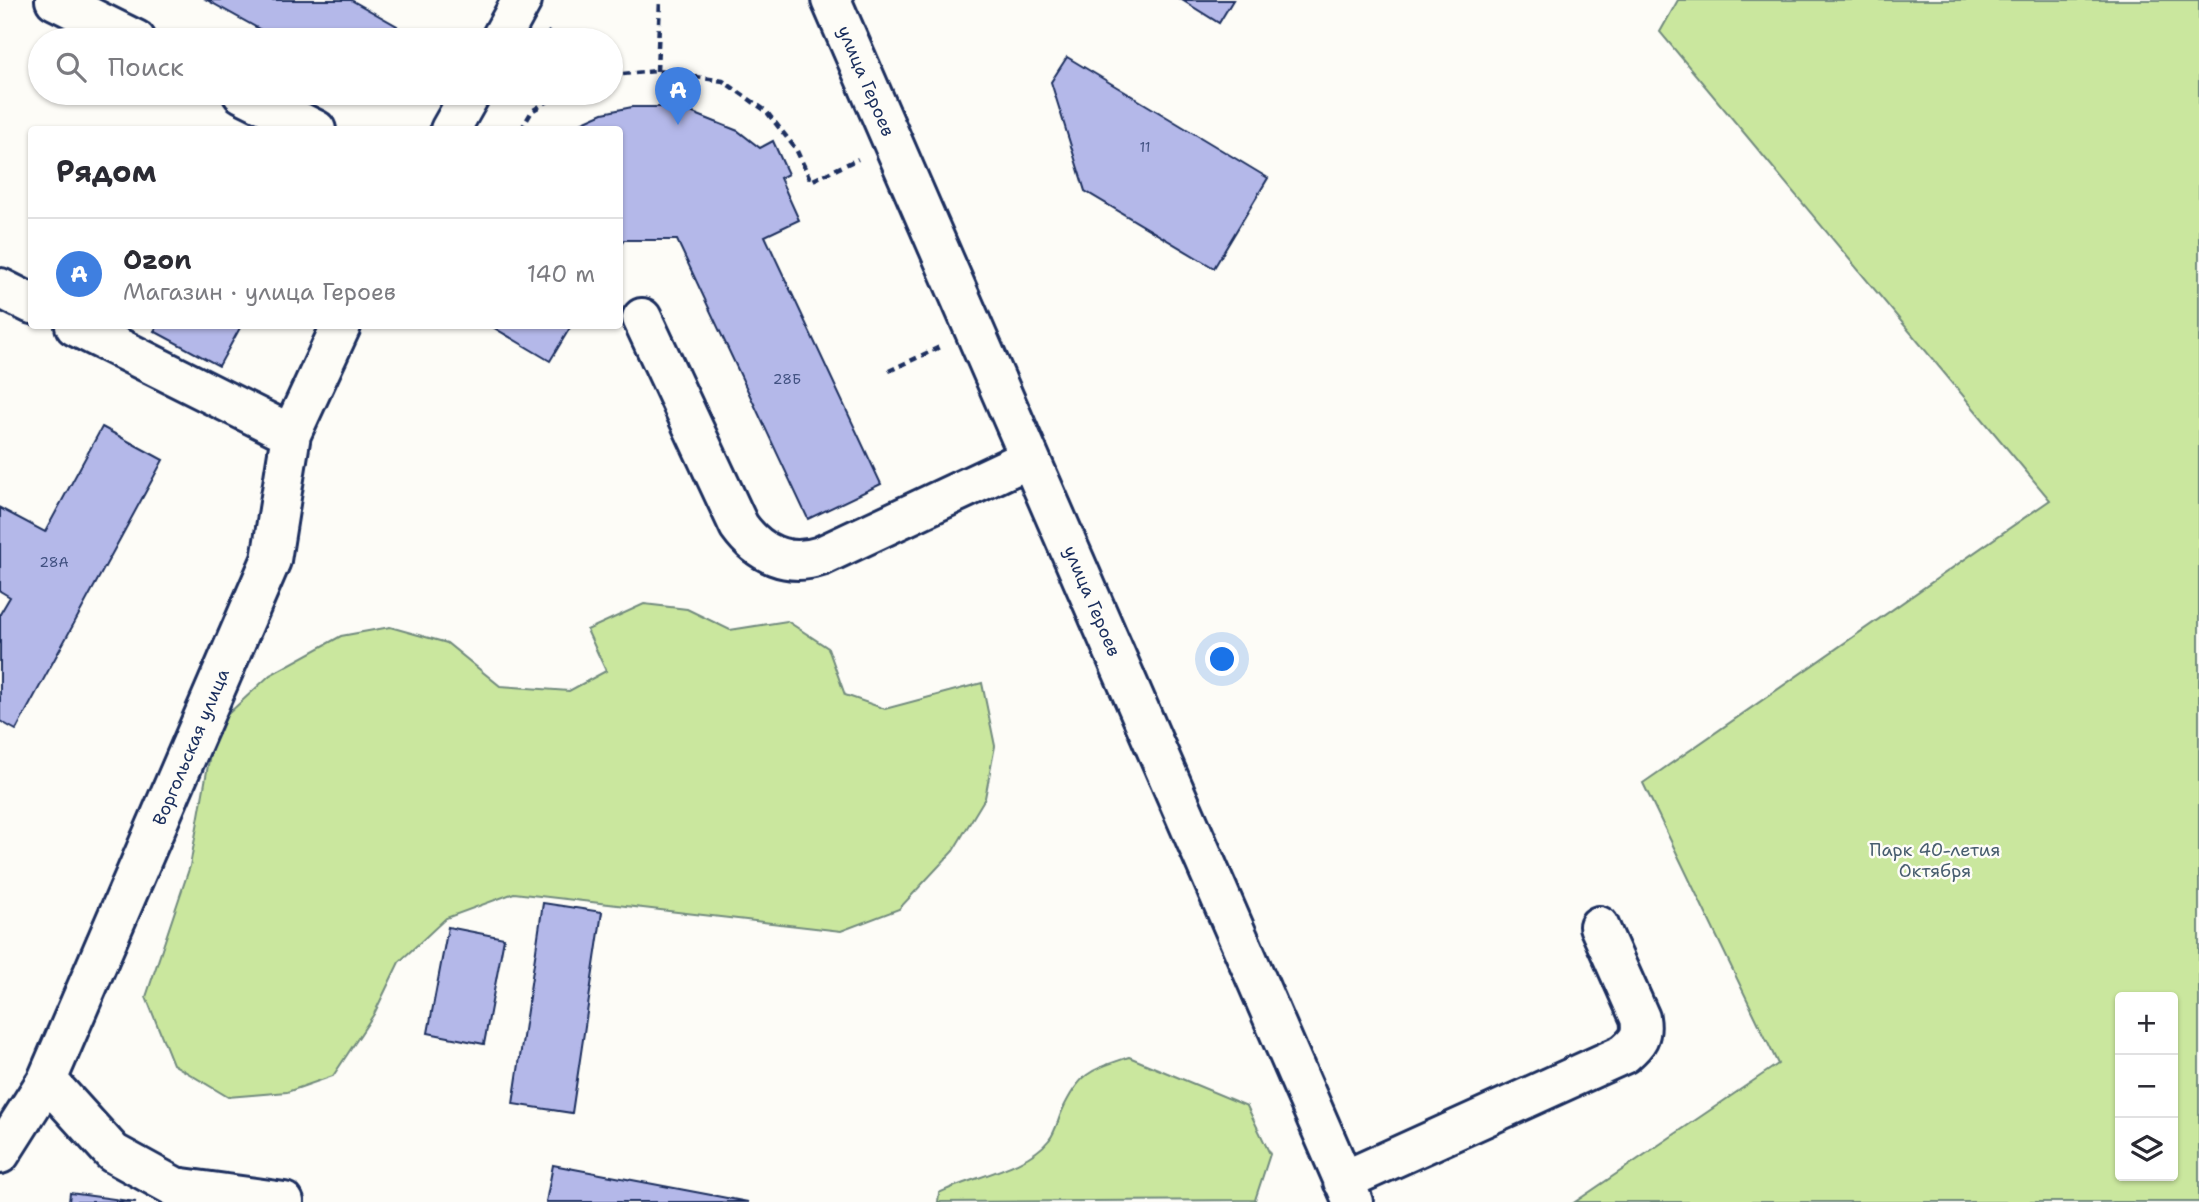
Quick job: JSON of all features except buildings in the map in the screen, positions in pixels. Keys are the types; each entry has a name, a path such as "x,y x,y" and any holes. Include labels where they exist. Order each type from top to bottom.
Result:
{"street":[{"path":"55,0 112,28"},
{"path":"507,28 522,0"},
{"name":"улица Героев","path":"831,0 1348,1191"},
{"path":"266,105 308,126"},
{"path":"452,126 464,105"},
{"path":"0,288 28,302"},
{"path":"642,318 739,526 757,547 779,557 794,561 821,556 1030,458"},
{"path":"81,329 291,434"},
{"name":"Воргольская улица","path":"0,1154 47,1080 271,561 291,434 340,329"},
{"path":"1348,1191 1624,1054 1638,1042 1642,1032 1640,1018 1598,926"},
{"path":"47,1080 113,1153 176,1187 284,1202"}],"path":[{"path":"657,71 660,0"},
{"path":"623,73 657,71 723,82 766,111 796,149 811,181 869,154"},
{"path":"523,126 532,111 542,105"},
{"path":"889,372 948,344"}],"green space":[{"name":"Парк 40-летия Октября","path":"1678,0 2199,0 2199,1202 1575,1202 1778,1064 1643,783 2050,500 1660,32"},
{"path":"644,604 687,609 730,630 787,621 828,648 845,695 885,709 982,683 995,746 985,798 953,851 899,909 841,931 514,893 446,918 399,962 374,1014 333,1076 287,1092 228,1097 173,1064 146,997 190,866 215,726 270,675 341,636 390,627 447,643 500,686 569,691 606,671 587,630"},
{"path":"1129,1057 1247,1106 1270,1154 1255,1200 938,1202 939,1193 1013,1165 1039,1150 1051,1137 1068,1098 1081,1080 1105,1065"}],"place":[{"name":"Ozon","path":"678,125"}]}
